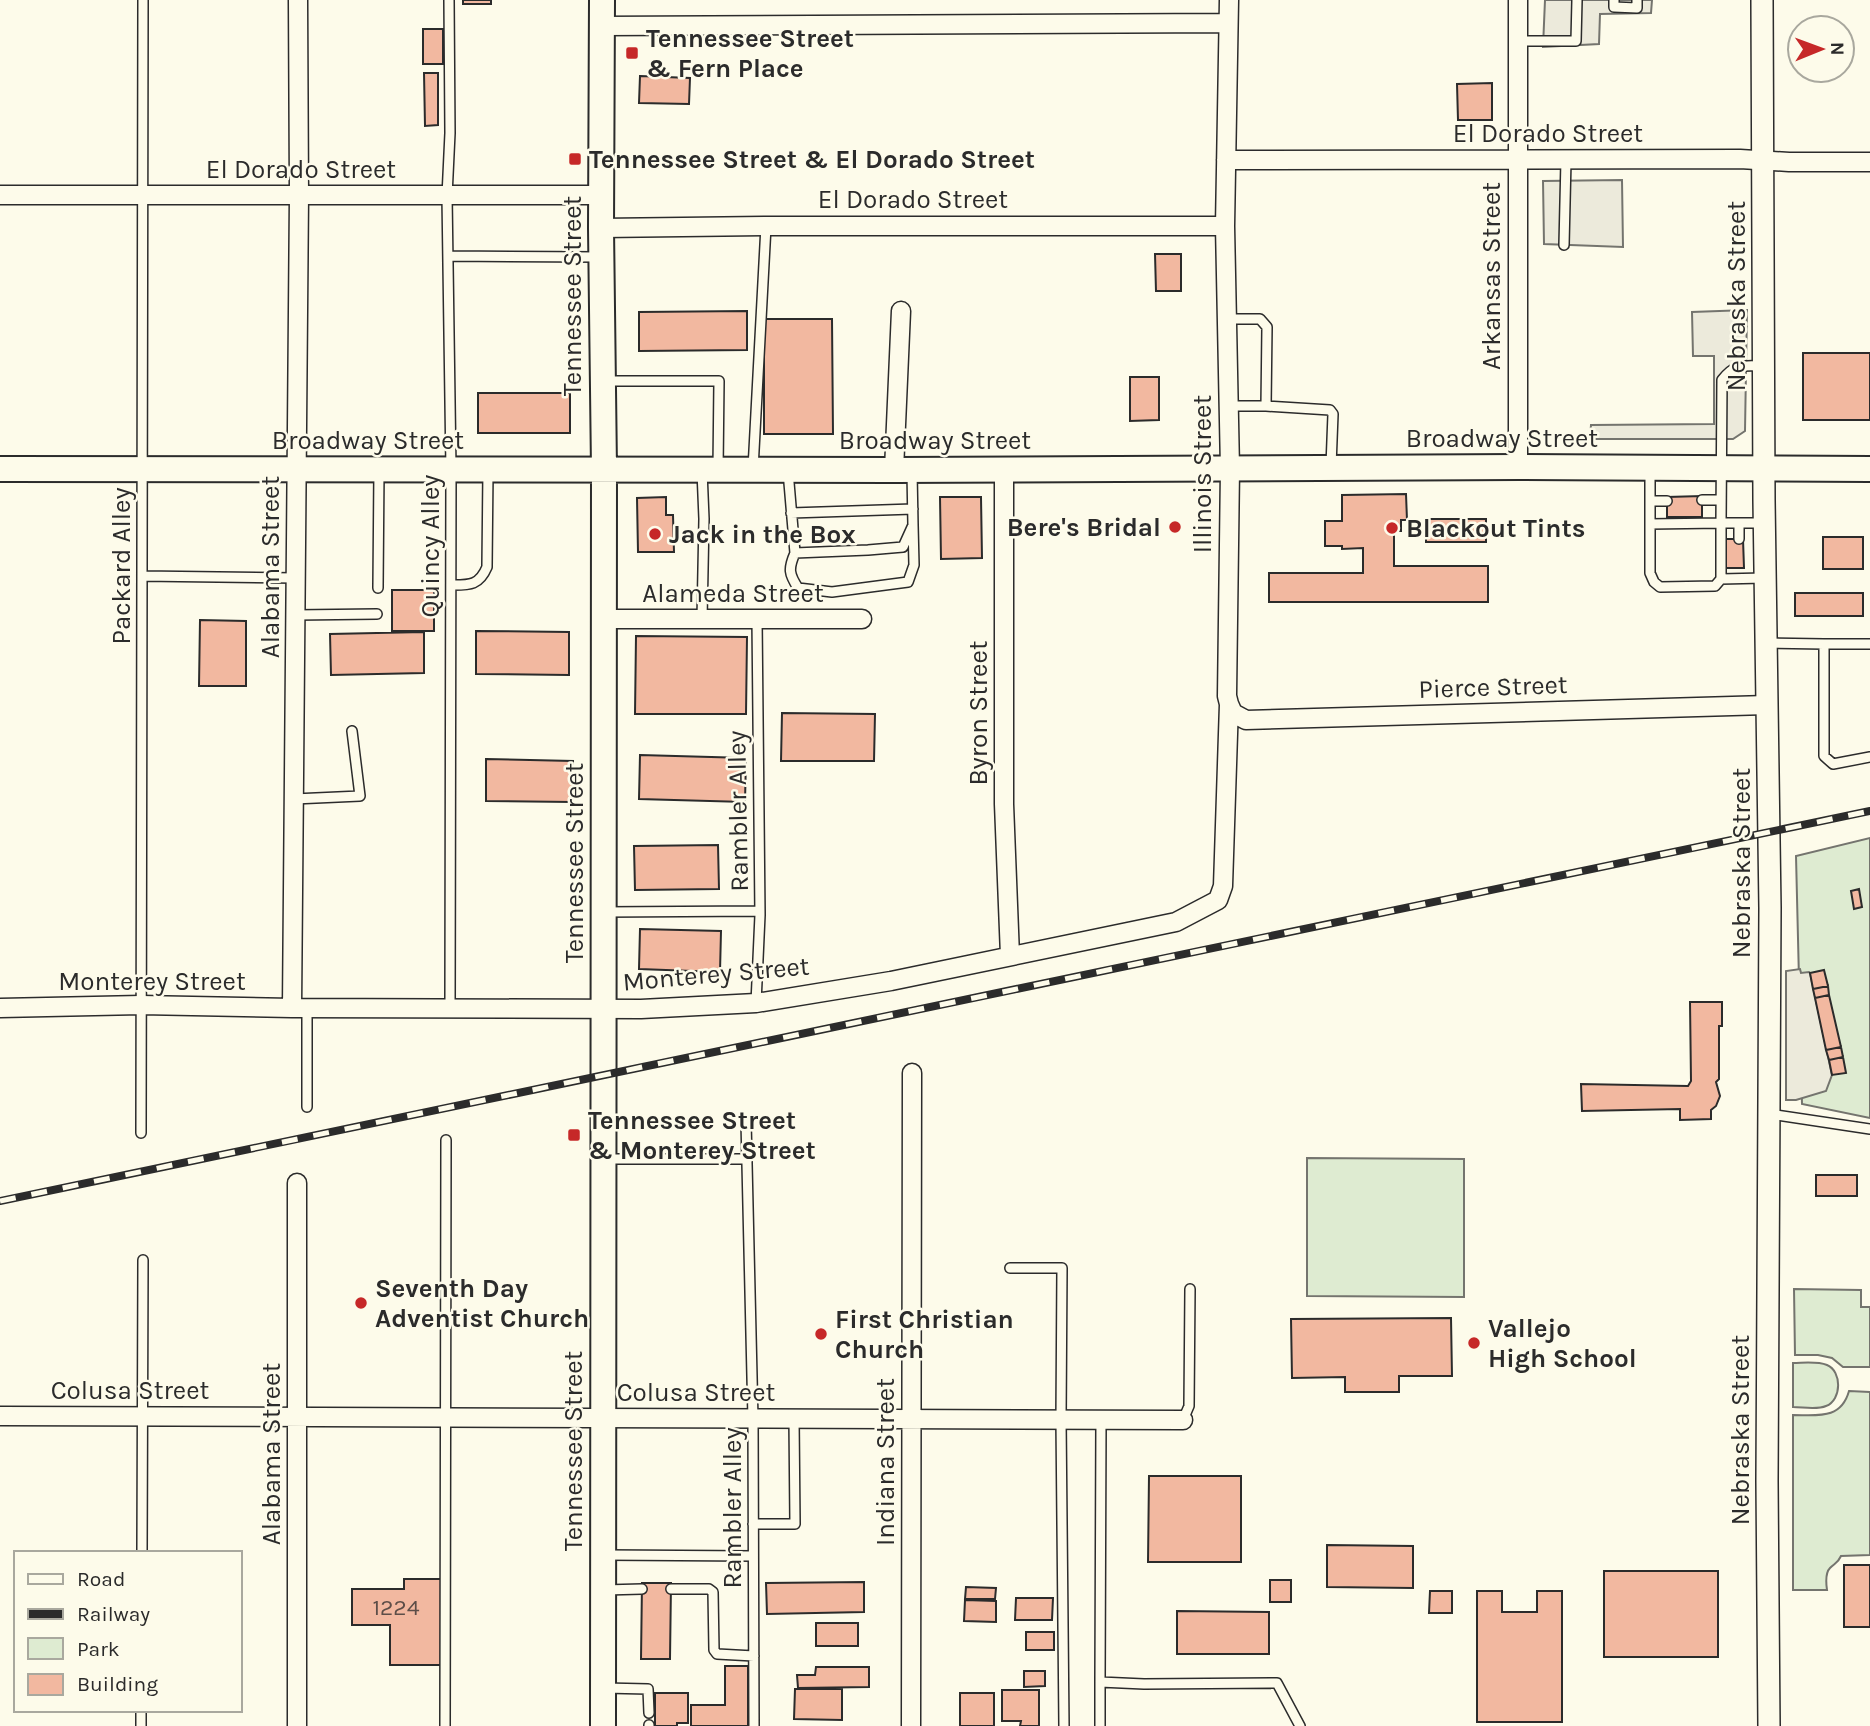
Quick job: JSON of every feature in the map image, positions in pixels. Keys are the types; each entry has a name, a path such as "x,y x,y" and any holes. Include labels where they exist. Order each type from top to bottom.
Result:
{"main road":[{"name":"Tennessee Street","path":"602,0 603,1726"},
{"name":"Broadway Street","path":"0,468 1870,468"}],"street":[{"name":"Alabama Street","path":"298,0 294,799 300,1008"},
{"name":"Illinois Street","path":"1178,921 1218,900 1223,886 1229,704 1230,469 1225,226 1228,0"},
{"name":"Arkansas Street","path":"1518,0 1518,467"},
{"name":"Nebraska Street","path":"1762,0 1764,468 1770,908 1767,1468 1769,1726"},
{"path":"602,26 1228,23"},
{"name":"El Dorado Street","path":"1226,160 1740,159 1870,162"},
{"name":"El Dorado Street","path":"0,195 601,195"},
{"name":"El Dorado Street","path":"601,228 1225,226"},
{"path":"901,311 903,470"},
{"name":"Byron Street","path":"1004,469 1004,804 1010,957"},
{"name":"Alameda Street","path":"604,618 862,619"},
{"name":"Pierce Street","path":"1229,704 1233,713 1246,720 1767,705"},
{"name":"Monterey Street","path":"0,1008 141,1005 641,1009 756,1003 891,981 1178,921"},
{"name":"Indiana Street","path":"911,1726 912,1073"},
{"name":"Alabama Street","path":"297,1183 297,1726"},
{"name":"Colusa Street","path":"0,1416 1183,1420"}],"lane":[{"name":"Packard Alley","path":"141,1133 143,0"},
{"name":"Quincy Alley","path":"449,0 450,133 447,196 451,469 450,1007"},
{"path":"1518,41 1576,41 1577,0"},
{"path":"1614,0 1614,7 1637,8 1637,0"},
{"path":"1564,245 1566,160"},
{"path":"753,470 766,226"},
{"path":"448,256 601,257"},
{"path":"1227,319 1260,319 1267,327 1266,406"},
{"path":"1650,467 1650,573 1654,582 1660,587 1715,586 1721,579 1722,380 1737,366 1764,366"},
{"path":"603,381 719,381 704,519 702,619"},
{"path":"1229,406 1330,410 1333,414 1331,468"},
{"path":"378,588 379,468"},
{"path":"451,585 476,582 483,577 487,567 488,469"},
{"path":"788,470 794,553 790,575 798,588 832,592 908,582 914,565 913,509 903,470"},
{"path":"1702,500 1721,500"},
{"path":"1650,501 1667,501"},
{"path":"791,513 913,509"},
{"path":"1739,523 1739,539"},
{"path":"1650,524 1765,523"},
{"path":"794,553 903,547 913,525"},
{"path":"1739,568 1740,579"},
{"path":"142,576 296,578"},
{"path":"1721,579 1766,578"},
{"path":"296,615 377,614"},
{"name":"Rambler Alley","path":"756,1003 760,911 757,619"},
{"path":"1766,643 1870,644"},
{"path":"1824,643 1825,756 1833,764 1870,757"},
{"path":"294,799 360,796 352,731"},
{"path":"604,912 760,911"},
{"path":"300,1008 307,1107"},
{"path":"1770,1114 1870,1129"},
{"name":"Rambler Alley","path":"747,1121 754,1726"},
{"path":"445,1726 446,1140"},
{"path":"604,1159 747,1159"},
{"path":"142,1551 144,1260"},
{"path":"1010,1268 1062,1268 1063,1726"},
{"path":"1183,1420 1189,1406 1189,1289"},
{"path":"753,1524 795,1524 794,1419"},
{"path":"1100,1726 1101,1420"},
{"path":"603,1555 753,1556"},
{"path":"603,1591 642,1589"},
{"path":"671,1589 709,1589 713,1592 717,1654 754,1657"},
{"path":"1100,1682 1277,1683 1300,1726"},
{"path":"603,1688 648,1689 649,1713"}],"green space":[{"path":"1870,838 1870,1118 1802,1104 1796,856"},
{"path":"1307,1158 1464,1159 1464,1297 1307,1296"},
{"path":"1794,1289 1861,1290 1861,1307 1870,1307 1870,1367 1843,1367 1832,1358 1795,1355"},
{"path":"1793,1363 1819,1363 1832,1368 1838,1386 1831,1403 1818,1408 1793,1407"},
{"path":"1849,1391 1870,1392 1870,1555 1841,1556 1827,1573 1827,1590 1793,1590 1793,1415 1819,1415 1834,1411 1840,1407"}],"shaded area":[{"path":"1545,0 1652,0 1651,13 1600,14 1599,44 1543,47"},
{"path":"1622,180 1623,247 1544,244 1543,181"},
{"path":"1747,310 1745,431 1733,439 1590,439 1591,425 1714,424 1714,356 1693,356 1692,312"},
{"path":"1800,969 1801,973 1810,973 1832,1075 1826,1091 1796,1100 1786,1100 1786,971"}],"building":[{"path":"463,0 491,0 491,4 463,4"},
{"path":"423,29 443,29 443,64 423,64"},
{"path":"424,73 438,73 438,125 425,126"},
{"path":"640,76 690,78 689,104 639,103"},
{"path":"1492,83 1492,120 1458,120 1457,84"},
{"path":"1155,254 1181,254 1181,291 1156,291"},
{"path":"747,311 747,350 639,351 639,312"},
{"path":"764,319 832,319 833,434 764,434"},
{"path":"1803,353 1870,353 1870,420 1803,420"},
{"path":"1130,377 1159,377 1159,420 1130,421"},
{"path":"478,393 570,393 570,433 478,433"},
{"path":"1406,494 1407,520 1401,520 1401,531 1394,531 1394,566 1488,566 1488,602 1269,602 1269,573 1363,573 1363,548 1342,549 1342,546 1325,546 1325,521 1342,521 1342,495"},
{"path":"1702,496 1702,517 1667,517 1667,497"},
{"name":"Jack in the Box","path":"666,497 666,515 673,515 674,552 638,552 637,498"},
{"path":"940,497 981,497 982,558 941,559"},
{"path":"1426,519 1486,519 1486,542 1426,542"},
{"path":"1823,537 1863,537 1863,569 1823,569"},
{"path":"1724,539 1743,539 1744,568 1724,568"},
{"path":"392,590 434,590 434,631 392,631"},
{"path":"1795,593 1863,593 1863,616 1795,616"},
{"path":"200,620 246,621 246,686 199,686"},
{"path":"476,631 569,632 569,675 476,674"},
{"path":"424,632 424,673 331,675 330,634"},
{"path":"636,636 747,637 746,714 635,714"},
{"path":"782,713 875,714 874,761 781,761"},
{"path":"640,755 746,758 745,802 639,799"},
{"path":"486,759 573,761 572,802 486,801"},
{"path":"718,845 719,889 635,890 634,846"},
{"path":"1859,889 1862,907 1854,909 1851,891"},
{"path":"640,929 721,931 720,972 639,969"},
{"path":"1824,970 1828,986 1813,989 1810,973"},
{"path":"1828,986 1829,995 1815,998 1813,989"},
{"path":"1829,995 1841,1047 1826,1050 1815,998"},
{"path":"1690,1002 1722,1002 1719,1079 1716,1082 1720,1096 1711,1110 1711,1119 1680,1120 1680,1109 1582,1111 1581,1084 1688,1086 1691,1081"},
{"path":"1841,1047 1843,1057 1829,1060 1826,1050"},
{"path":"1843,1057 1846,1073 1832,1075 1829,1060"},
{"path":"1816,1175 1857,1175 1857,1196 1816,1196"},
{"path":"1451,1318 1452,1376 1399,1376 1399,1392 1345,1392 1345,1377 1292,1378 1291,1319"},
{"path":"1149,1476 1241,1476 1241,1562 1148,1562"},
{"path":"1327,1545 1413,1546 1413,1588 1327,1587"},
{"path":"1844,1565 1870,1565 1870,1627 1844,1627"},
{"path":"1604,1571 1718,1571 1718,1657 1604,1657"},
{"path":"404,1579 441,1579 441,1665 390,1665 390,1625 352,1625 352,1589 404,1589"},
{"path":"1270,1580 1291,1580 1291,1602 1270,1602"},
{"path":"864,1582 864,1612 767,1614 766,1583"},
{"path":"642,1583 671,1583 670,1659 641,1659"},
{"path":"966,1587 996,1588 995,1599 965,1599"},
{"path":"1430,1591 1452,1591 1452,1613 1429,1613"},
{"path":"1477,1591 1502,1591 1502,1612 1537,1612 1537,1591 1562,1591 1562,1722 1477,1722"},
{"path":"1016,1598 1053,1598 1052,1620 1015,1620"},
{"path":"965,1600 996,1601 996,1622 964,1621"},
{"path":"1177,1611 1269,1612 1269,1654 1177,1654"},
{"path":"816,1623 858,1623 858,1646 816,1646"},
{"path":"1026,1632 1054,1632 1054,1650 1026,1650"},
{"path":"725,1666 748,1666 748,1726 691,1726 691,1705 725,1705"},
{"path":"816,1667 869,1667 869,1687 798,1688 797,1675 815,1675"},
{"path":"1024,1671 1045,1671 1045,1686 1024,1687"},
{"path":"795,1689 842,1689 842,1720 794,1719"},
{"path":"1002,1690 1039,1690 1039,1726 1020,1726 1021,1721 1002,1721"},
{"path":"655,1693 688,1693 688,1723 655,1726"},
{"path":"960,1693 994,1693 994,1726 960,1726"}],"railway":[{"path":"0,1201 1870,811"}],"place":[{"name":"Tennessee Street & Fern Place","path":"632,53"},
{"name":"Tennessee Street & El Dorado Street","path":"575,159"},
{"name":"Bere's Bridal","path":"1175,527"},
{"name":"Blackout Tints","path":"1392,528"},
{"name":"Jack in the Box","path":"655,534"},
{"name":"Tennessee Street & Monterey Street","path":"574,1135"},
{"name":"Seventh Day Adventist Church","path":"361,1303"},
{"name":"First Christian Church","path":"821,1334"},
{"name":"Vallejo High School","path":"1474,1343"}]}
